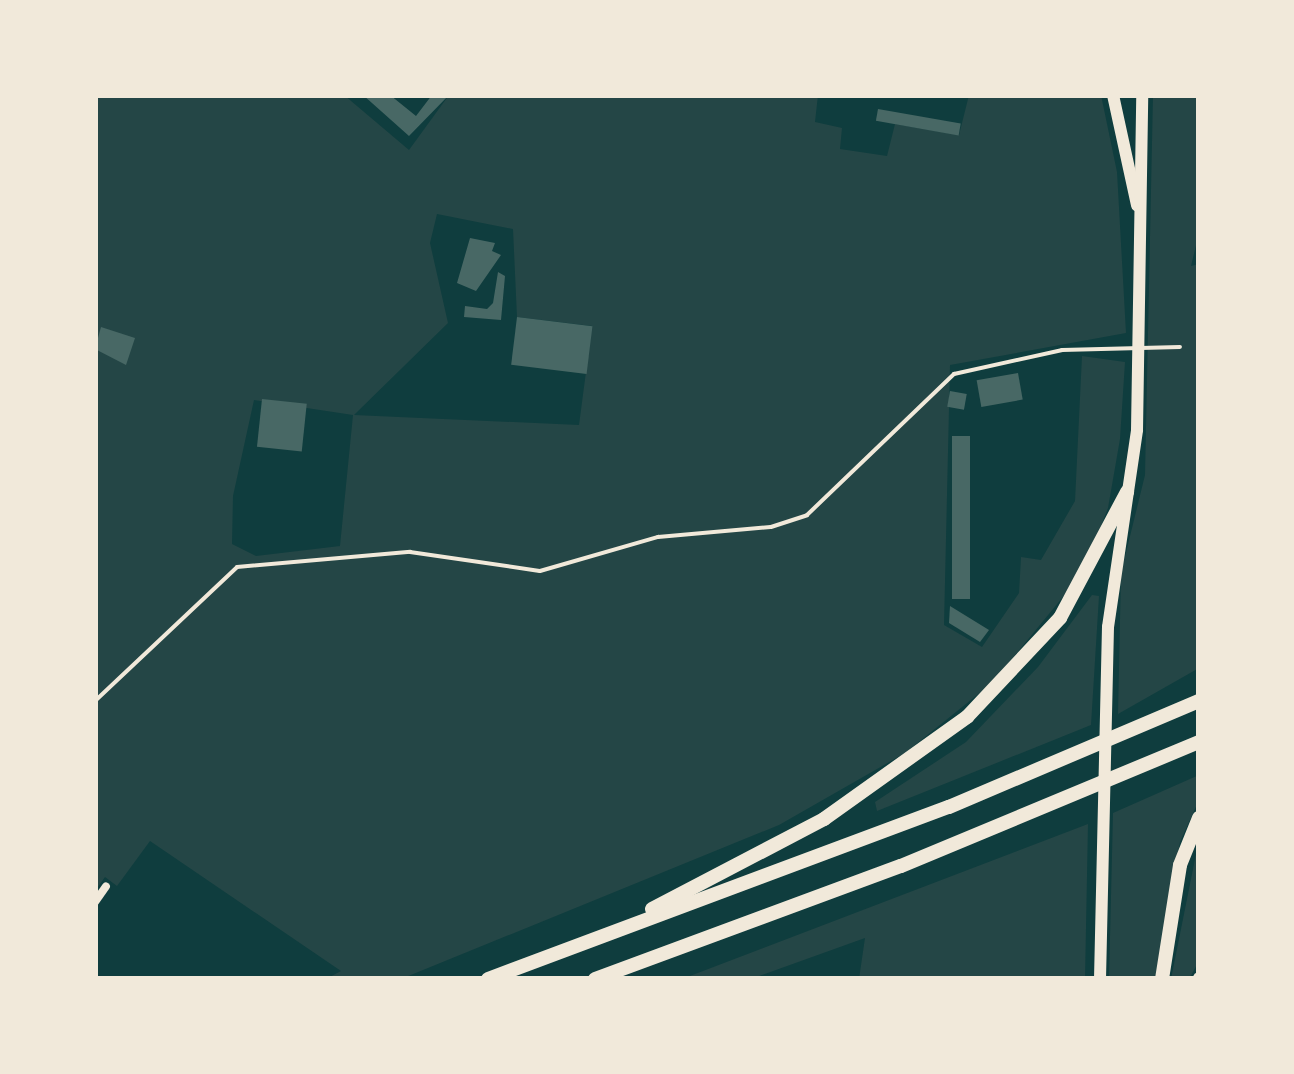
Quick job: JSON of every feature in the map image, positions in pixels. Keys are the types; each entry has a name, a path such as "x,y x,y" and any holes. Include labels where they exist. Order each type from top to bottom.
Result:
{"highway":[{"path":"589,940 824,819 967,717 1060,618 1127,492"},
{"path":"488,979 949,807 1199,700"},
{"path":"595,979 902,866 1194,746"},
{"path":"1162,979 1180,865 1199,818"}],"main road":[{"path":"1113,95 1142,225"},
{"path":"1100,979 1105,689 1111,584 1137,430 1142,95"}],"street":[{"path":"95,902 106,886"}],"lane":[{"path":"95,701 237,566 410,552 540,570 658,537 771,527 807,515 954,374 1062,350 1180,346"}],"shaded area":[{"path":"95,95 344,95 409,150 449,95 818,95 815,122 842,128 840,149 887,156 895,124 959,135 969,95 1101,95 1117,172 1126,333 950,365 944,625 982,647 1019,593 1021,557 1041,560 1075,501 1082,356 1125,362 1120,439 1108,508 1067,592 992,683 905,753 779,825 401,979 326,979 341,971 150,841 117,886 105,877 95,891","holes":["437,214 513,229 517,317 592,326 579,425 354,415 448,323 430,243","254,400 353,415 340,546 256,556 232,544 233,496"]},
{"path":"1153,95 1199,95 1199,233 1191,266 1199,264 1199,668 1118,714 1121,573 1145,475"},
{"path":"1092,595 1099,596 1091,725 877,811 875,802 966,742 1038,667"},
{"path":"1199,775 1199,800 1180,842 1155,979 1109,979 1113,813"},
{"path":"1088,824 1085,979 859,979 865,938 751,979 682,979"},
{"path":"1199,839 1199,961 1189,979 1171,979"}],"building":[{"path":"363,95 390,95 416,116 432,95 449,95 409,136"},
{"path":"878,109 961,124 959,135 876,121"},
{"path":"470,238 495,243 492,251 501,255 476,291 457,283"},
{"path":"498,272 505,276 501,320 464,317 465,306 487,309 493,303"},
{"path":"517,317 592,326 587,374 511,365"},
{"path":"101,327 135,338 126,365 95,349"},
{"path":"1018,373 1023,400 981,407 977,380"},
{"path":"950,391 967,394 964,410 947,407"},
{"path":"262,399 307,404 302,451 257,447"},
{"path":"952,436 970,436 970,599 952,599"},
{"path":"950,606 989,630 980,642 949,623"}]}
